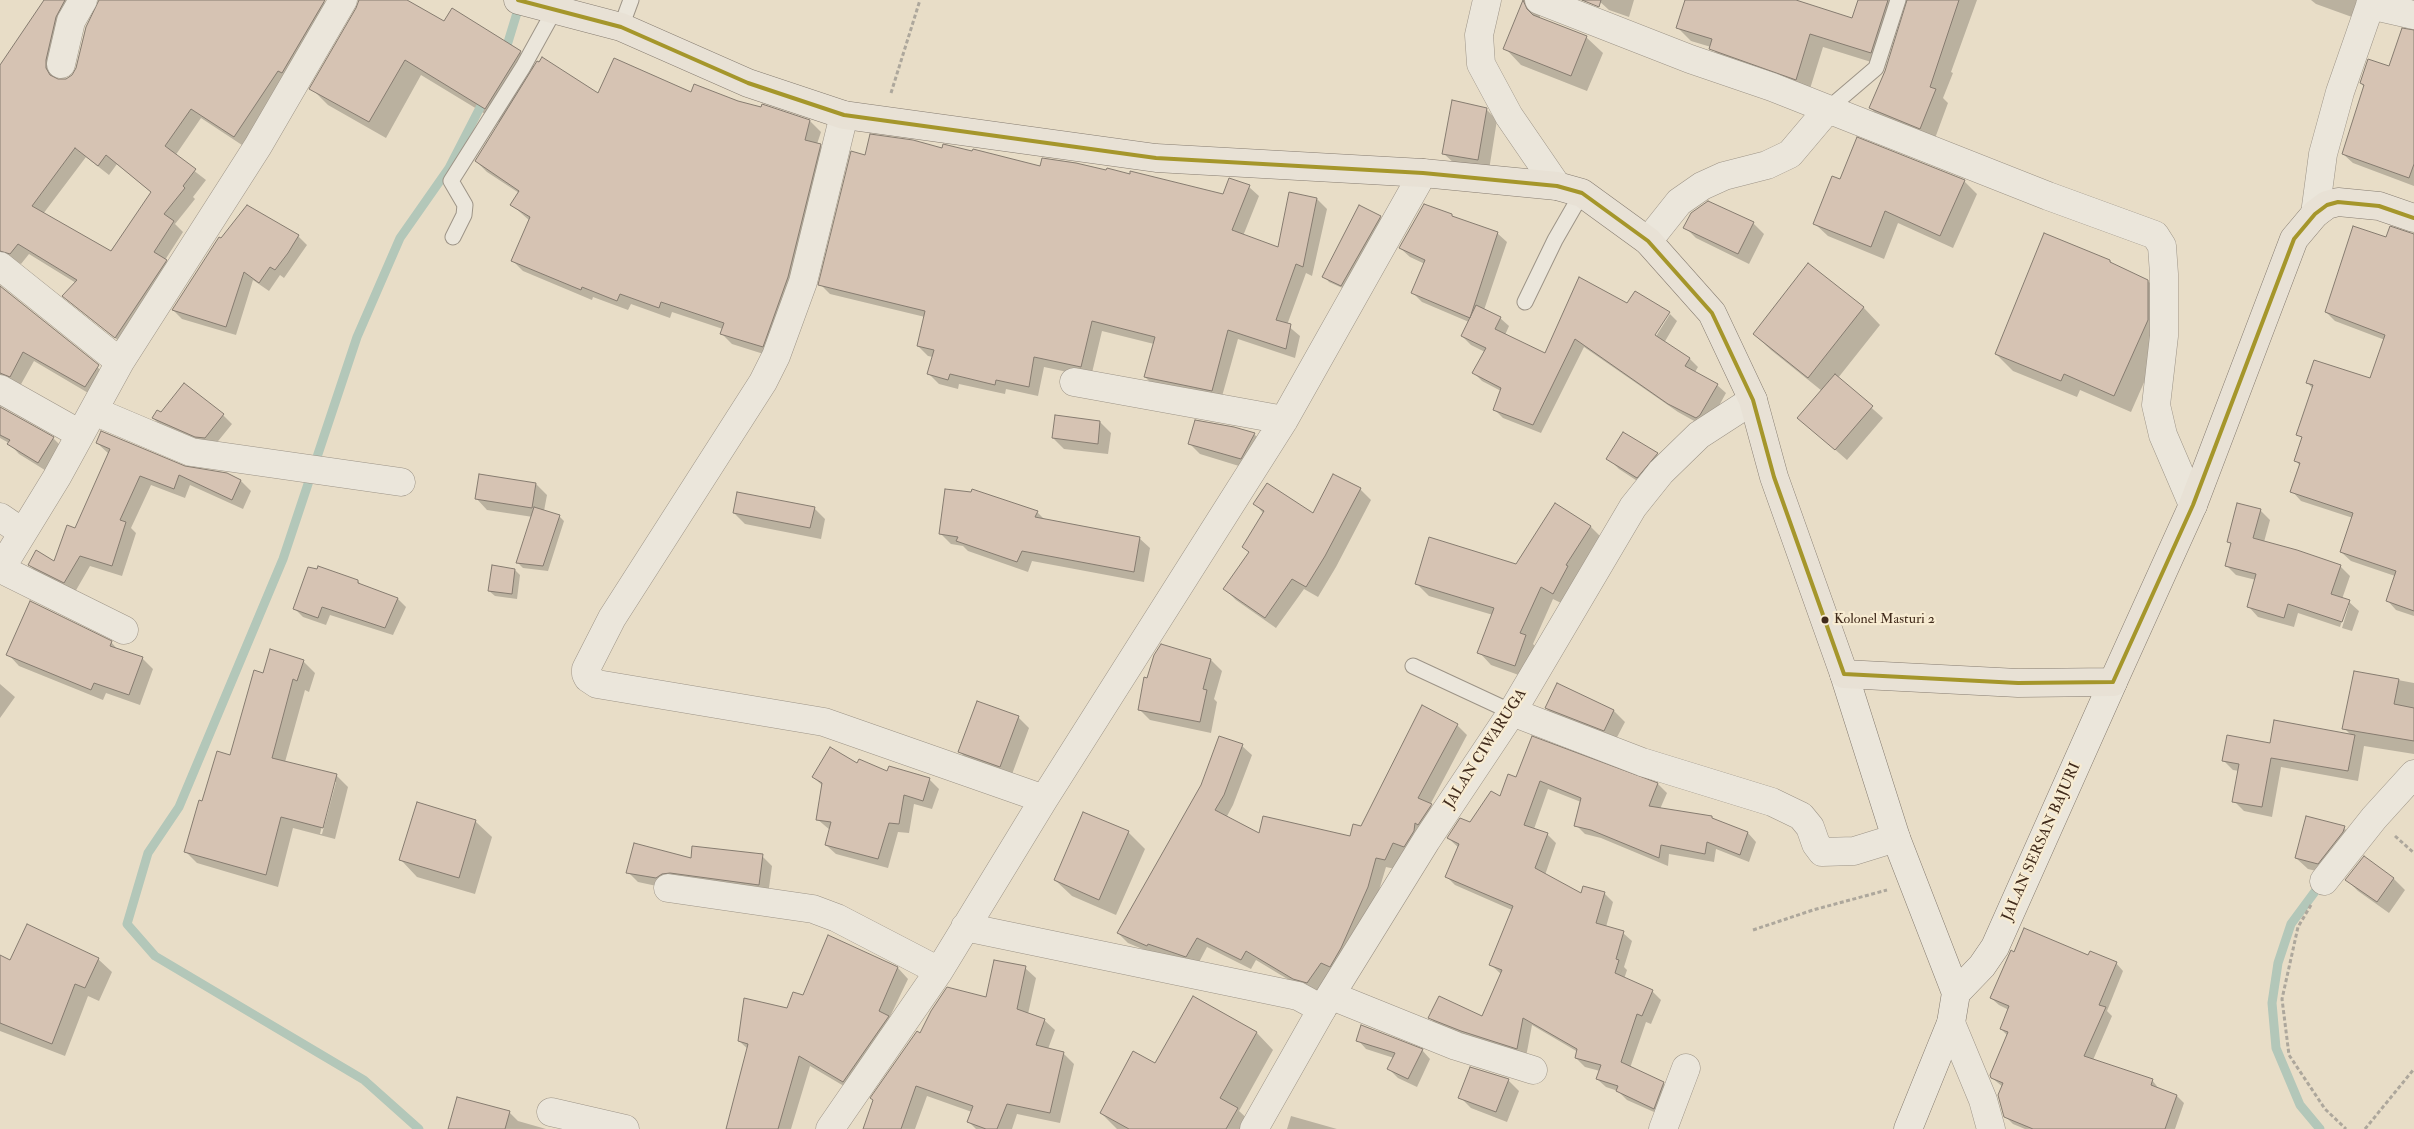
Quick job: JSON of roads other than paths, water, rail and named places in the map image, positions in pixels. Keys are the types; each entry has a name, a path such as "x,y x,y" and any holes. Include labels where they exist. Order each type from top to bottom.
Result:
{"main road":[{"path":"518,0 621,27 748,83 844,115 1156,158 1423,173 1569,189 1648,241 1712,313 1753,400 1774,477 1844,674 2018,683 2113,682 2193,504 2286,254 2303,226 2327,205 2349,202 2379,206 2414,218"}],"street":[{"path":"61,64 71,21 83,0"},
{"path":"124,630 0,570 94,411 120,362 258,146 343,0"},
{"path":"1487,0 1479,34 1481,64 1509,116 1569,189"},
{"path":"1539,0 1690,59 1772,87 2038,192 2150,233 2160,240 2164,274 2164,336 2156,405 2162,435 2193,504"},
{"path":"2315,214 2323,154 2340,92 2371,2 2414,15"},
{"path":"1648,241 1679,202 1702,186 1724,176 1767,165 1790,154 1828,109"},
{"path":"844,115 803,282 776,356 742,415 612,618 586,669 586,674 588,678 598,684 824,722 1044,799"},
{"path":"830,1129 938,971 1044,799 1284,420 1423,173"},
{"path":"0,266 120,362"},
{"path":"1074,382 1284,420"},
{"path":"0,389 80,434"},
{"name":"JALAN CIWARUGA","path":"1254,1129 1327,1003 1426,841 1512,712 1633,507 1661,472 1699,435 1753,400"},
{"path":"94,411 191,452 402,482"},
{"path":"0,517 22,532"},
{"path":"1844,674 1896,838 1956,993 1951,1024 1908,1129"},
{"name":"JALAN SERSAN BAJURI","path":"1956,993 1982,966 1999,938 2113,682"},
{"path":"1512,712 1642,762 1772,802 1802,816 1810,827 1816,844 1822,852 1854,851 1896,838"},
{"path":"2324,881 2374,818 2414,774"},
{"path":"668,888 813,909 837,918 938,971"},
{"path":"965,927 1327,1003 1533,1070"},
{"path":"1951,1024 1983,1100 1991,1129"},
{"path":"1663,1129 1686,1068"},
{"path":"551,1112 625,1129"}],"lane":[{"path":"621,27 631,0"},
{"path":"1828,109 1876,68 1898,0"},
{"path":"453,237 464,214 465,205 451,182 523,67 555,9"},
{"path":"1525,302 1555,240 1569,189"},
{"path":"1413,666 1512,712"}],"waterway":[{"path":"505,52 520,3"},
{"path":"419,1129 364,1080 155,956 127,924 148,853 179,807 283,559 357,337 400,238 449,168 486,96"},
{"path":"2320,1129 2300,1105 2276,1048 2272,1003 2278,963 2291,924 2322,882"}],"place":[{"name":"Kolonel Masturi 2","path":"1825,620"}]}
